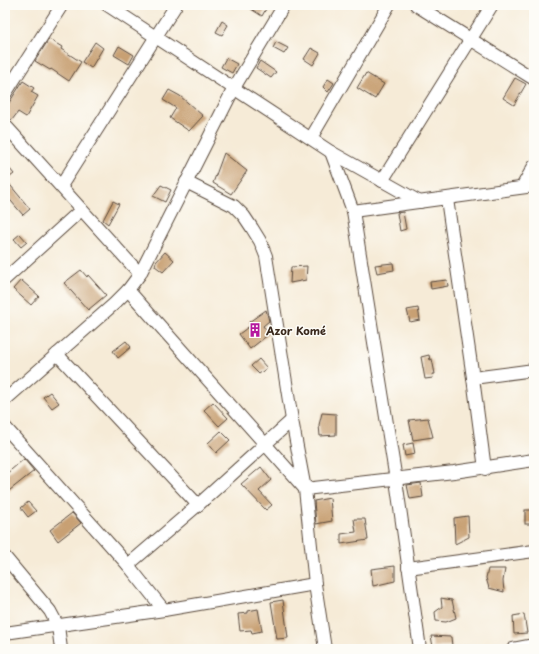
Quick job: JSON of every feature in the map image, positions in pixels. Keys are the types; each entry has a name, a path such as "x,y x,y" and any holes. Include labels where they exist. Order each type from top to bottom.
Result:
{"street":[{"path":"5,94 62,5"},
{"path":"107,5 331,152 420,202"},
{"path":"61,186 176,5"},
{"path":"5,400 114,304 128,290 140,274 234,88 284,5"},
{"path":"311,138 389,5"},
{"path":"416,5 534,79"},
{"path":"382,181 492,5"},
{"path":"5,125 140,274"},
{"path":"331,152 353,212 396,480 420,649"},
{"path":"353,212 528,187 534,166"},
{"path":"186,182 234,206 244,216 260,241 266,256 292,420 305,489 315,584 325,649"},
{"path":"447,199 485,468"},
{"path":"8,271 81,210"},
{"path":"128,290 305,489"},
{"path":"57,354 198,505"},
{"path":"473,378 534,370"},
{"path":"128,564 198,505 292,420"},
{"path":"5,427 128,564 164,610"},
{"path":"305,489 396,480 534,460"},
{"path":"408,568 534,551"},
{"path":"5,557 50,611 58,626 61,649"},
{"path":"5,633 164,610 315,584"},
{"path":"513,649 534,645"}],"building":[{"path":"245,5 264,5 267,7 262,16"},
{"path":"222,21 228,25 222,35 216,32"},
{"path":"49,39 81,62 69,81 51,69 50,70 35,61"},
{"path":"95,42 103,48 91,68 82,62"},
{"path":"276,42 288,48 284,54 273,48"},
{"path":"119,46 134,55 129,64 114,55"},
{"path":"311,48 320,53 313,65 304,59"},
{"path":"226,58 237,64 232,73 221,67"},
{"path":"260,61 276,72 271,78 256,68"},
{"path":"366,73 384,84 375,99 357,88"},
{"path":"515,78 526,84 514,105 503,98"},
{"path":"328,79 334,83 328,92 323,87"},
{"path":"23,81 34,88 31,92 38,96 26,117 18,112 12,120 5,113 5,109"},
{"path":"169,90 180,96 203,116 189,131 170,118 176,108 163,100"},
{"path":"224,153 247,171 231,194 213,183"},
{"path":"5,163 14,174 6,180 30,209 23,215 5,194"},
{"path":"161,185 171,190 165,202 153,196"},
{"path":"113,201 119,204 108,224 103,220"},
{"path":"403,212 406,229 400,231 397,213"},
{"path":"20,234 27,242 21,247 14,239"},
{"path":"165,252 174,260 163,272 155,266 156,262"},
{"path":"393,263 394,270 377,273 375,265"},
{"path":"307,266 306,280 290,283 291,267"},
{"path":"81,270 87,277 88,275 106,295 88,310 64,283"},
{"path":"21,280 39,296 31,305 13,289"},
{"path":"447,280 448,286 431,289 430,282"},
{"path":"418,308 420,320 410,322 407,310"},
{"name":"Azor Komé","path":"266,310 269,321 263,326 269,334 250,349 239,334 251,325 249,322"},
{"path":"126,341 131,347 118,358 113,351"},
{"path":"429,355 430,360 432,359 435,374 432,374 433,378 425,379 421,357"},
{"path":"259,359 267,368 259,374 251,366"},
{"path":"50,392 59,403 52,408 43,397"},
{"path":"213,402 228,418 219,426 204,410"},
{"path":"322,413 336,414 336,435 320,436 319,425"},
{"path":"428,418 433,437 413,440 409,420"},
{"path":"221,431 230,440 216,453 208,443"},
{"path":"413,443 415,454 405,456 403,445"},
{"path":"24,459 34,471 5,494 5,475"},
{"path":"261,467 271,480 259,491 272,505 266,510 241,484"},
{"path":"421,483 423,497 410,499 407,485"},
{"path":"330,498 332,521 316,524 314,501"},
{"path":"28,502 36,511 28,517 21,508"},
{"path":"525,510 534,510 534,524 525,524"},
{"path":"72,513 81,523 58,541 50,530"},
{"path":"468,516 469,537 455,544 454,518"},
{"path":"354,519 365,519 368,540 341,544 341,534 356,532"},
{"path":"395,566 395,581 373,586 371,569"},
{"path":"488,569 505,569 503,581 504,592 489,588 486,578"},
{"path":"441,598 452,600 456,618 446,622 436,621 435,612 442,607"},
{"path":"283,600 288,638 277,639 271,602"},
{"path":"258,609 262,631 252,633 251,630 240,631 238,614 248,613 248,611"},
{"path":"524,614 527,633 514,634 513,616"},
{"path":"431,636 451,637 452,646 433,647"}],"place":[{"name":"Azor Komé","path":"255,330"}]}
